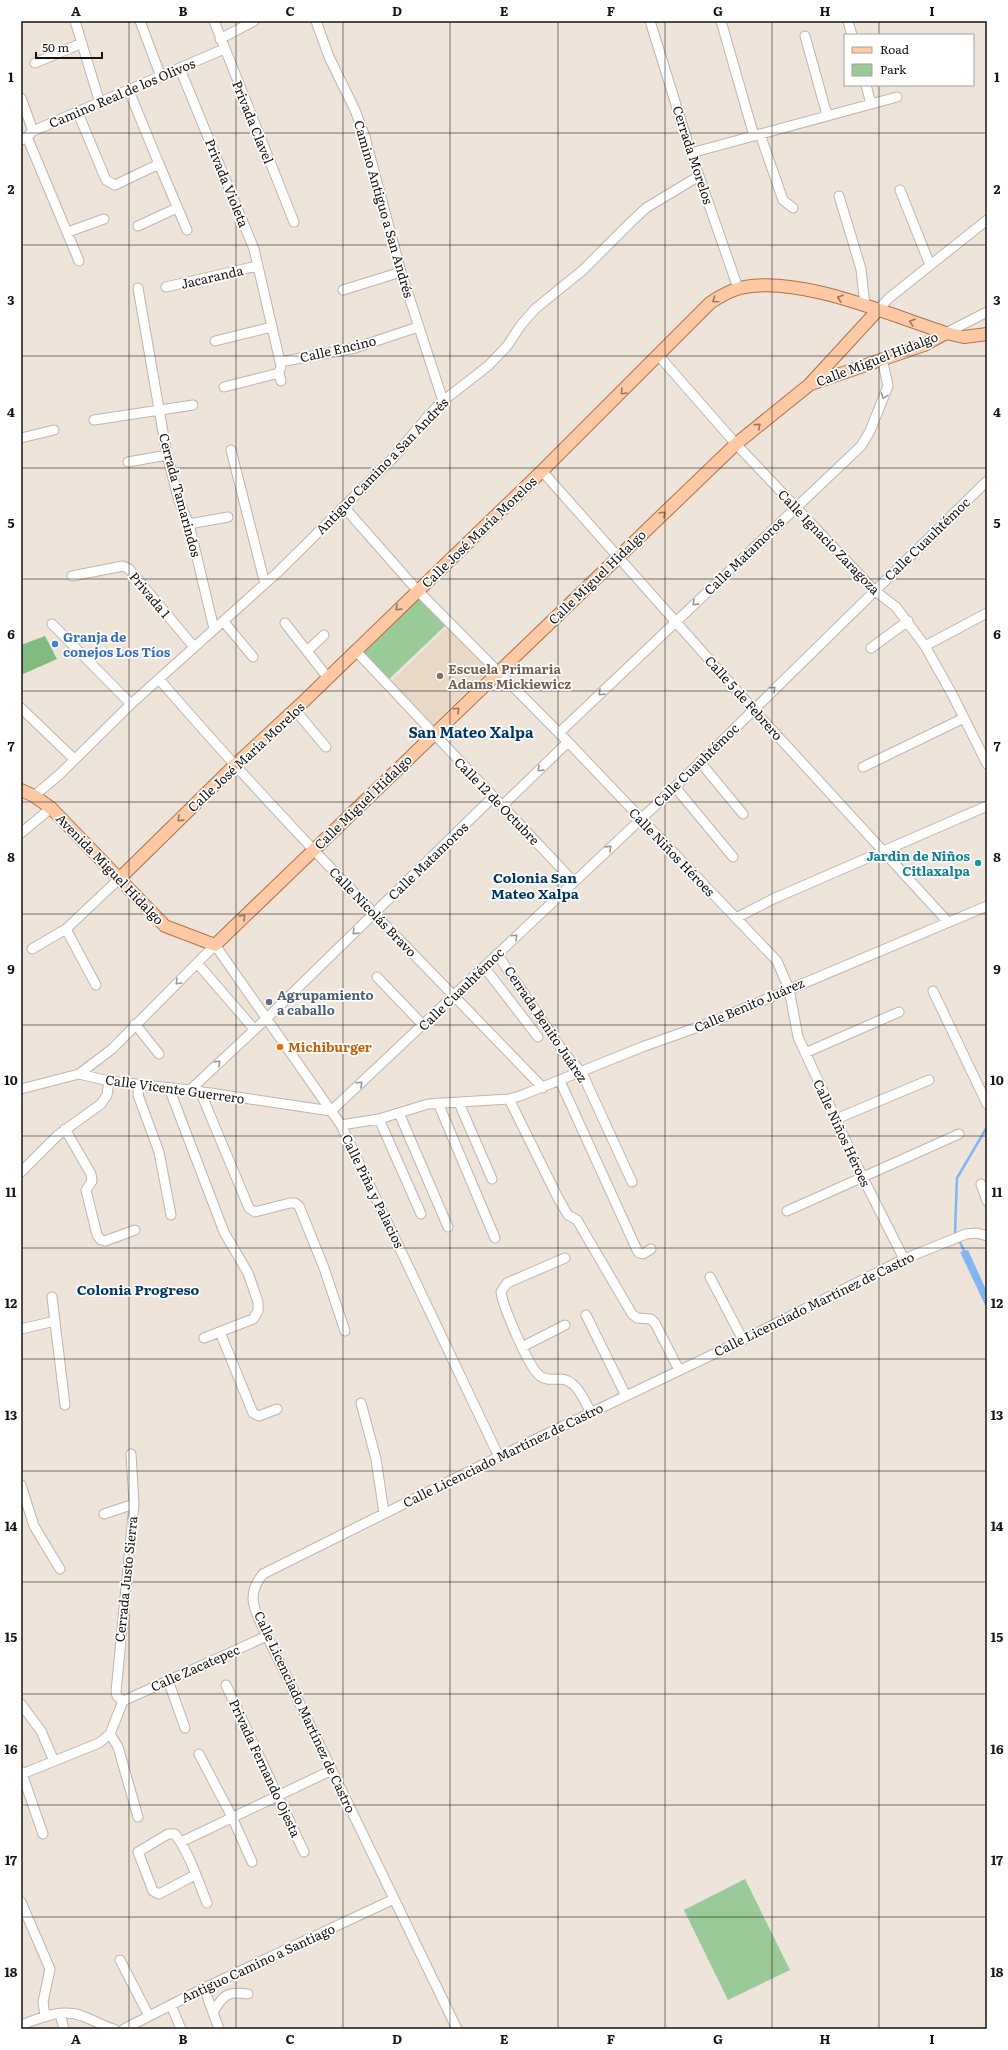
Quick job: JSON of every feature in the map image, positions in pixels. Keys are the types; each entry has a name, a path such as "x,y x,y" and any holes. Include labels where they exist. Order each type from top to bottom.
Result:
{"main road":[{"name":"Calle José María Morelos","path":"119,879 234,766 295,710 417,590 542,471 659,356 710,303 723,294 738,288 755,285 796,288 831,295 946,333 964,337 987,334"},
{"name":"Calle Miguel Hidalgo","path":"215,945 498,671 736,444 808,385 877,311"},
{"name":"Calle Miguel Hidalgo","path":"808,385 924,344 946,333"},
{"name":"Avenida Miguel Hidalgo","path":"21,790 34,796 51,808 165,926 215,945"}],"street":[{"path":"75,21 100,103"},
{"path":"140,21 161,77"},
{"name":"Privada Clavel","path":"214,21 294,222"},
{"path":"220,39 254,21"},
{"name":"Camino Antiguo a San Andrés","path":"316,21 329,58 355,110 365,137 418,327 443,401"},
{"name":"Cerrada Morelos","path":"650,21 691,153 738,288"},
{"path":"721,21 757,135 783,200 793,208"},
{"path":"848,21 852,34"},
{"path":"805,36 827,115"},
{"path":"35,63 82,43"},
{"name":"Camino Real de los Olivos","path":"27,136 224,49"},
{"name":"Privada Violeta","path":"180,69 254,249 281,369 280,377 224,387"},
{"path":"866,86 871,104"},
{"path":"129,91 187,230"},
{"path":"21,98 27,136 68,232 78,261"},
{"path":"691,153 827,115 897,98"},
{"path":"78,113 106,180 110,184 115,185 159,164"},
{"name":"Antiguo Camino a San Andrés","path":"34,796 131,704 265,584 393,458 429,415 443,401 489,365 507,346 521,325 535,309 583,270 630,223 666,195 699,176"},
{"path":"900,190 930,265"},
{"path":"839,196 860,269 865,306"},
{"path":"138,226 177,208"},
{"path":"68,232 104,219"},
{"path":"877,311 889,298 987,220"},
{"name":"Jacaranda","path":"166,288 257,266"},
{"path":"343,290 402,272"},
{"name":"Cerrada Tamarindos","path":"138,288 167,455 179,500 189,524 214,629"},
{"path":"946,333 987,312"},
{"path":"215,341 272,327"},
{"name":"Calle Encino","path":"280,362 355,348 418,327"},
{"name":"Calle Ignacio Zaragoza","path":"659,356 736,444 874,590 896,607 908,621 924,646 964,718 987,764"},
{"name":"Calle Matamoros","path":"559,733 861,446 866,439 888,386 882,358"},
{"path":"94,420 193,405"},
{"path":"21,438 54,430"},
{"path":"231,450 265,584"},
{"path":"128,462 167,455"},
{"name":"Calle 5 de Febrero","path":"542,471 753,709 884,850 948,922"},
{"name":"Calle Cuauhtémoc","path":"331,1111 640,818 675,787 874,590 987,481"},
{"name":"Calle Niños Héroes","path":"344,507 417,590 568,742 777,961 789,989 798,1037 863,1178 904,1259"},
{"path":"189,524 228,517"},
{"name":"Privada 1","path":"72,576 123,566 129,569 194,647"},
{"path":"924,646 987,613"},
{"path":"871,648 908,621"},
{"path":"224,622 253,657"},
{"path":"285,623 328,678"},
{"path":"52,624 131,704"},
{"path":"307,651 324,635"},
{"name":"Calle 12 de Octubre","path":"355,650 574,882"},
{"name":"Calle Nicolás Bravo","path":"159,679 234,766 313,851 543,1088"},
{"path":"21,708 74,759"},
{"path":"295,710 326,748"},
{"path":"864,767 964,718"},
{"path":"502,806 568,742"},
{"path":"700,762 743,814"},
{"path":"675,787 733,857"},
{"name":"Calle Matamoros","path":"190,1090 266,1019 493,797"},
{"path":"736,918 773,899 987,806"},
{"name":"Avenida Miguel Hidalgo","path":"21,833 51,808"},
{"path":"32,949 66,929 119,879"},
{"name":"Calle Benito Juárez","path":"341,1125 379,1118 438,1103 509,1099 543,1088 642,1047 712,1022 987,906"},
{"path":"66,929 96,985"},
{"name":"Calle Miguel Hidalgo","path":"79,1074 112,1049 135,1024 215,945"},
{"name":"Calle Piña y Palacios","path":"215,945 341,1125 499,1457"},
{"name":"Cerrada Benito Juárez","path":"497,954 565,1054 582,1073 632,1182"},
{"path":"196,964 254,1029"},
{"path":"484,967 538,1037"},
{"path":"377,977 423,1025"},
{"path":"933,991 987,1104"},
{"path":"805,1053 899,1012"},
{"path":"135,1024 159,1054"},
{"name":"Calle Vicente Guerrero","path":"21,1089 79,1074 109,1080 200,1091 331,1111"},
{"path":"21,1172 65,1129 101,1104 107,1095 109,1080"},
{"path":"836,1119 929,1080"},
{"path":"560,1081 637,1250 639,1253 643,1254 651,1249"},
{"path":"139,1084 138,1095 159,1152 171,1214"},
{"path":"169,1088 224,1232 248,1273 258,1302 258,1311 253,1319 204,1338"},
{"path":"200,1091 249,1208 255,1212 290,1203 295,1203 299,1206 324,1268 345,1331"},
{"path":"509,1099 558,1198 568,1214 577,1220 632,1314 637,1318 651,1319 655,1323 679,1370"},
{"path":"438,1103 495,1238"},
{"path":"458,1103 492,1179"},
{"path":"399,1113 448,1227"},
{"path":"379,1118 421,1214"},
{"path":"65,1129 91,1174 92,1181 86,1190 97,1235 101,1240 105,1241 135,1230"},
{"path":"787,1211 959,1134"},
{"path":"981,1184 987,1201"},
{"name":"Calle Licenciado Martínez de Castro","path":"457,2029 267,1636 252,1598 255,1584 263,1574 384,1513 743,1340 904,1259 966,1234 977,1233 987,1236"},
{"path":"565,1258 507,1283 501,1292 502,1302 522,1347 539,1376 548,1380 564,1379 575,1385 591,1412"},
{"path":"710,1277 743,1340"},
{"path":"52,1297 65,1405"},
{"path":"586,1315 626,1396"},
{"path":"21,1329 55,1321"},
{"path":"522,1347 565,1325"},
{"path":"220,1332 253,1413 259,1416 277,1409"},
{"path":"361,1403 376,1459 384,1513"},
{"name":"Cerrada Justo Sierra","path":"123,1701 116,1692 134,1504 131,1454"},
{"path":"21,1485 34,1526 60,1569"},
{"path":"104,1514 134,1504"},
{"name":"Calle Zacatepec","path":"123,1701 267,1636"},
{"path":"168,1680 186,1728"},
{"name":"Privada Fernando Ojesta","path":"226,1685 304,1852"},
{"path":"43,1834 22,1773 99,1743 110,1734 123,1701"},
{"path":"21,1704 41,1730 54,1761"},
{"path":"110,1734 118,1747 138,1817"},
{"path":"199,1754 232,1817 252,1862"},
{"path":"181,1842 332,1770"},
{"path":"195,1875 160,1894 156,1894 152,1891 138,1852 171,1833 175,1834 181,1842 207,1903"},
{"name":"Antiguo Camino a Santiago","path":"124,2029 204,1988 394,1899"},
{"path":"21,1902 50,1969 43,2002 46,2016"},
{"path":"120,1960 149,2016"},
{"path":"204,1988 219,2029"},
{"path":"213,2012 226,1994 235,1992 248,1994"},
{"path":"171,2005 181,2029"},
{"path":"60,2014 64,2029"},
{"path":"21,2026 46,2016 60,2014 81,2015 103,2028 114,2029"}],"shaded area":[{"name":"Escuela Primaria Adams Mickiewicz","path":"450,625 490,669 431,726 389,683"}],"green space":[{"path":"420,594 447,624 387,681 359,652"},
{"path":"45,636 57,659 21,675 21,645"},
{"path":"745,1879 790,1970 728,2000 684,1910"}],"water":[{"path":"968,1250 987,1292 987,1309 960,1252"}],"waterway":[{"path":"957,1235 955,1232 957,1178 987,1127"},
{"path":"959,1240 965,1253"}],"place":[{"name":"Granja de conejos Los Tíos","path":"55,644"},
{"name":"Escuela Primaria Adams Mickiewicz","path":"440,676"},
{"name":"Jardin de Niños Citlaxalpa","path":"978,863"},
{"name":"Agrupamiento a caballo","path":"269,1002"},
{"name":"Michiburger","path":"280,1047"}],"district":[{"name":"San Mateo Xalpa","path":"471,733"},
{"name":"Colonia San Mateo Xalpa","path":"535,886"},
{"name":"Colonia Progreso","path":"138,1290"}]}
